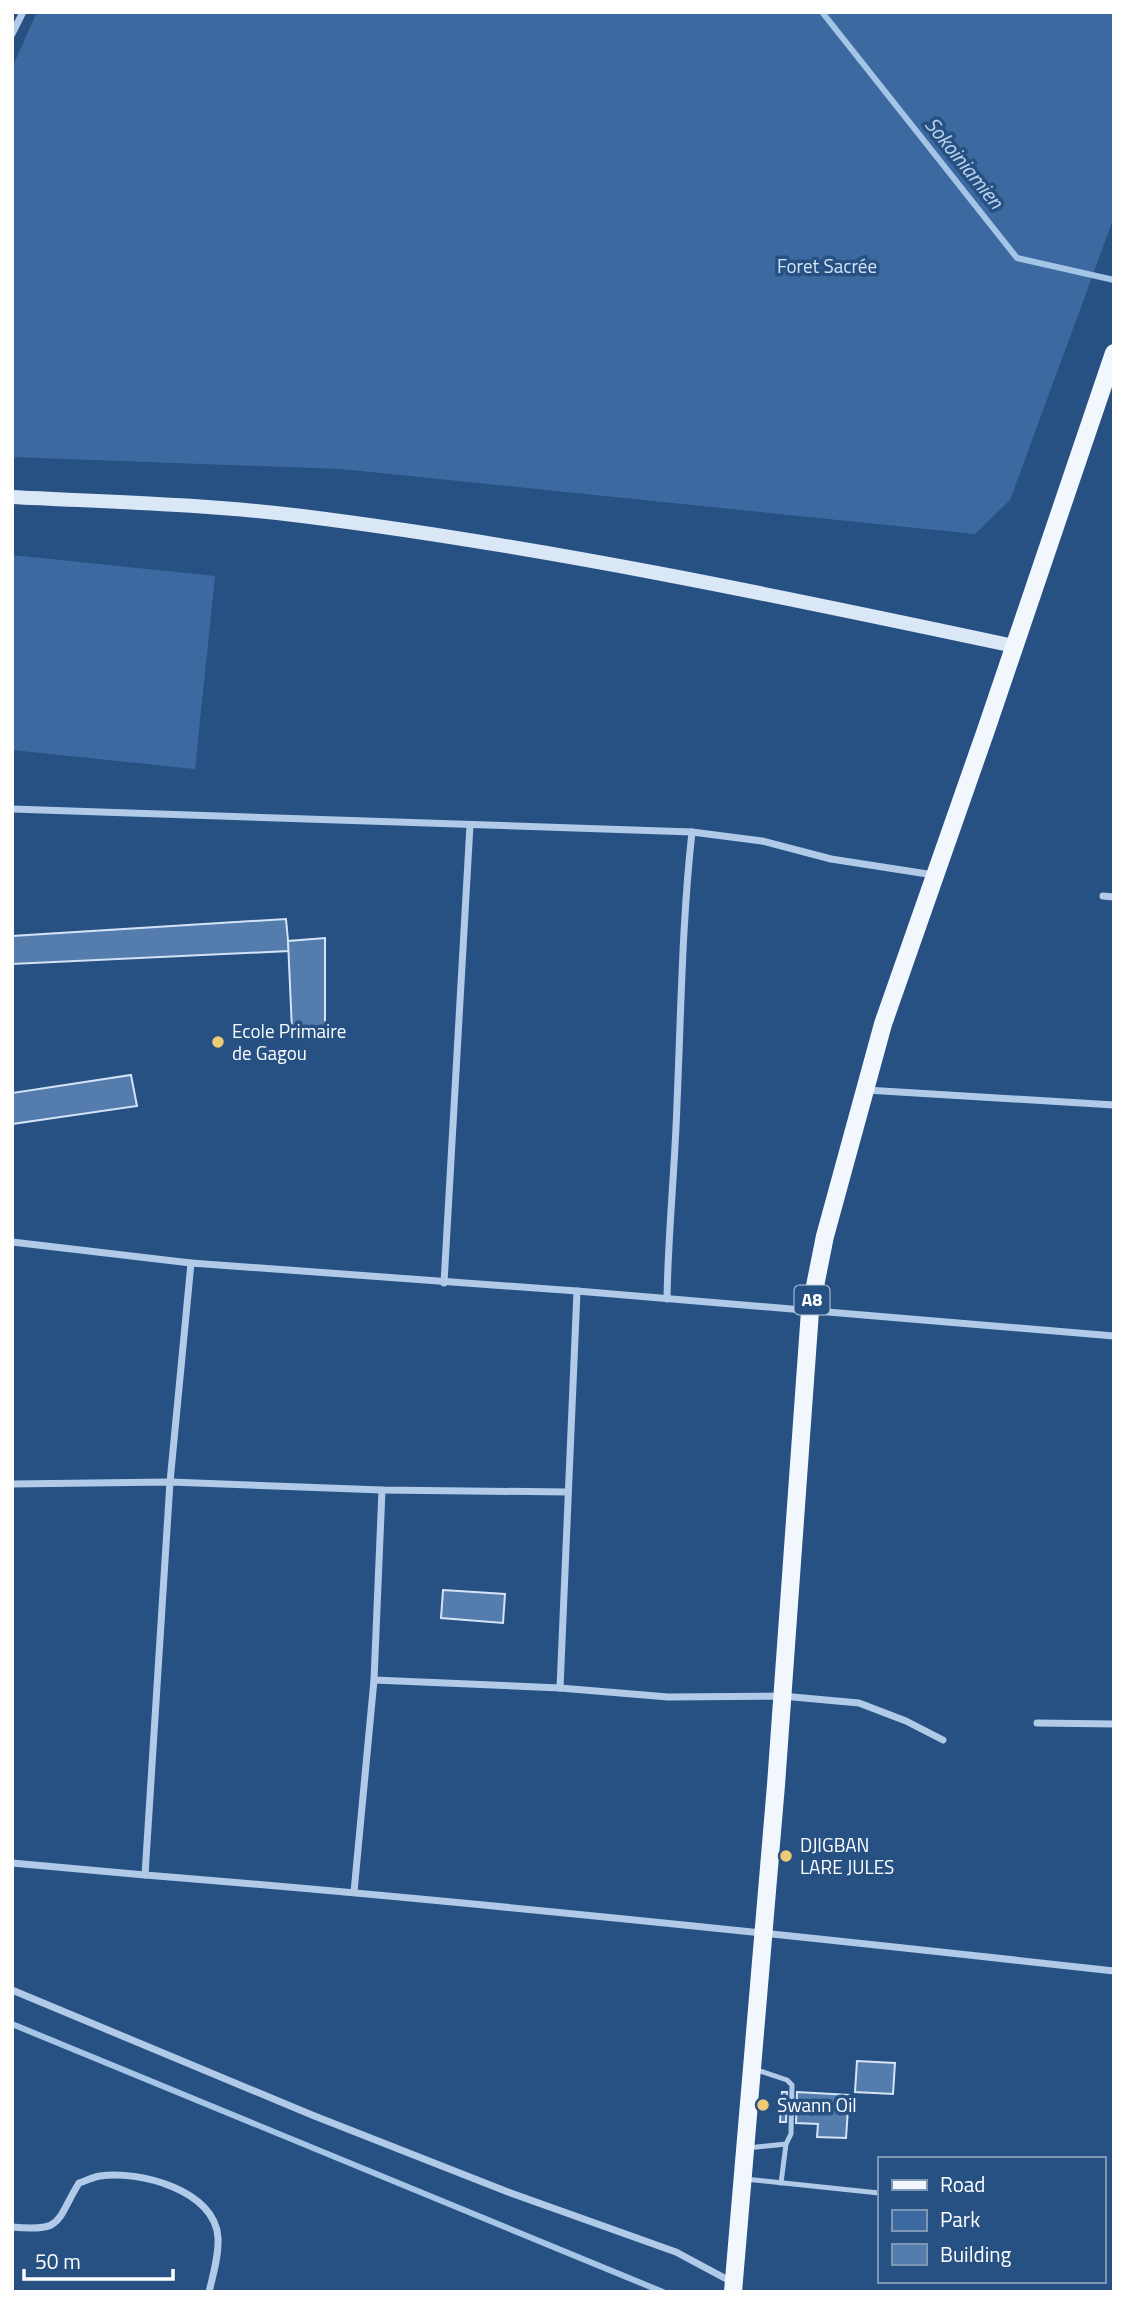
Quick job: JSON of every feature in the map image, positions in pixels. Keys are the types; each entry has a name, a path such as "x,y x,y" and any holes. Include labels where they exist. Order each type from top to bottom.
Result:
{"main road":[{"name":"A8","path":"733,2287 782,1696 810,1311 825,1236 883,1024 1114,353"}],"street":[{"path":"12,34 23,12"},
{"path":"12,497 227,508 410,531 732,589 1014,646"},
{"path":"12,809 692,832 762,841 831,859 935,875"},
{"path":"444,1283 470,825"},
{"path":"667,1299 668,1234 675,1161 692,832"},
{"path":"1103,896 1114,897"},
{"path":"865,1090 1114,1105"},
{"path":"12,1242 191,1264 577,1291 1114,1336"},
{"path":"145,1875 170,1482 191,1264"},
{"path":"560,1688 577,1291"},
{"path":"12,1484 170,1482 382,1490 567,1492"},
{"path":"354,1892 374,1680 382,1490"},
{"path":"374,1680 560,1688 668,1697 782,1696 859,1703 906,1721 943,1740"},
{"path":"1037,1723 1114,1724"},
{"path":"12,1863 763,1931 1114,1971"},
{"path":"12,1990 324,2120 508,2192 676,2252 733,2287"},
{"path":"12,2227 50,2227 60,2221 79,2183 100,2176 130,2177 173,2186 191,2194 209,2213 218,2236 209,2292"}],"lane":[{"path":"751,2068 787,2080 792,2085 791,2134 786,2144 781,2183"},
{"path":"744,2148 786,2144"},
{"path":"741,2178 878,2193"}],"green space":[{"name":"Foret Sacrée","path":"37,12 1114,12 1114,217 1010,500 975,534 341,469 12,457 12,68"},
{"path":"12,555 215,576 195,769 12,750"}],"building":[{"path":"286,919 289,951 12,964 12,936"},
{"name":"Ecole Primaire de Gagou","path":"325,938 325,1028 292,1030 288,941"},
{"path":"131,1075 137,1106 12,1124 12,1093"},
{"path":"443,1590 505,1594 503,1623 441,1618"},
{"path":"857,2061 895,2063 893,2094 855,2092"},
{"path":"782,2092 787,2092 786,2122 780,2122"},
{"path":"797,2092 849,2095 846,2138 817,2137 818,2124 796,2123"}],"waterway":[{"name":"Sokoiniamien","path":"822,12 1017,258 1114,280"},
{"path":"12,2024 663,2292"}],"place":[{"name":"Ecole Primaire de Gagou","path":"218,1042"},
{"name":"DJIGBAN LARE JULES","path":"786,1856"},
{"name":"Swann Oil","path":"763,2105"}]}
